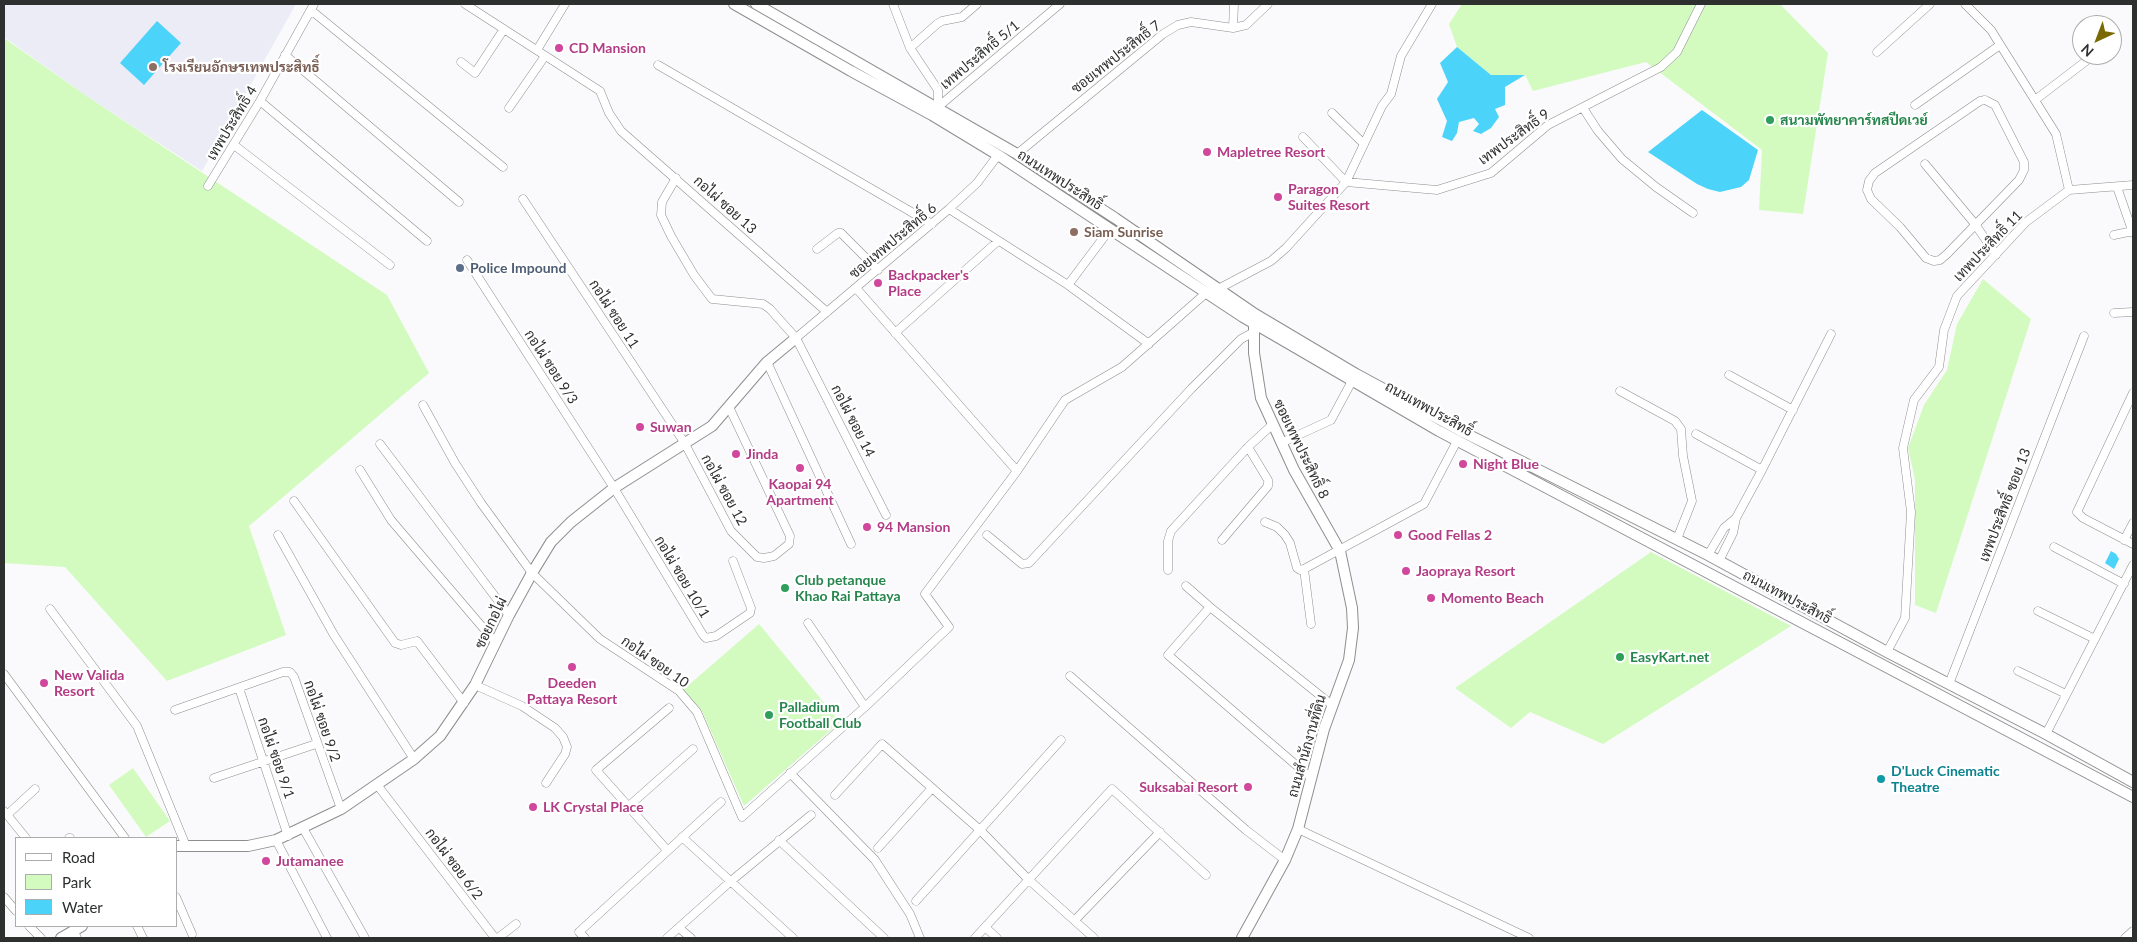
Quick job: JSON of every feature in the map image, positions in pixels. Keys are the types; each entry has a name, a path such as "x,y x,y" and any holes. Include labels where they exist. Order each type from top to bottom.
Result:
{"main road":[{"name":"ถนนเทพประสิทธิ์","path":"734,4 932,115 998,156 1206,293 1352,382 1457,441 2133,797"},
{"name":"ถนนเทพประสิทธิ์","path":"756,4 1017,154 1115,218 1218,289 1256,324 1356,374 1463,432 1708,555 2133,782"},
{"path":"998,156 1017,154"},
{"name":"ซอยเทพประสิทธิ์ 8","path":"1256,324 1254,353 1261,398 1294,470 1340,551"},
{"name":"ซอยกอไผ่","path":"181,846 248,846 288,836 341,809 378,786 414,759 440,736 464,703 475,685 509,615 551,542 571,522 614,488 712,426 767,362 796,338"},
{"name":"ถนนสำนักงานที่ดิน","path":"1242,938 1285,860 1298,829 1310,777 1332,705 1349,660 1353,628 1352,608 1340,551"},
{"path":"61,938 78,932"}],"street":[{"name":"กอไผ่ ซอย 13","path":"465,4 600,91 609,113 621,131 826,312"},
{"path":"536,50 565,4"},
{"path":"893,4 910,48 938,90 938,107"},
{"path":"910,48 937,24 942,21 962,17 977,4"},
{"name":"เทพประสิทธิ์ 5/1","path":"938,107 1060,4"},
{"path":"1234,4 1233,28 1246,25 1268,4"},
{"path":"1218,289 1271,261 1286,248 1346,182 1382,106 1391,94 1401,56 1432,4"},
{"name":"เทพประสิทธิ์ 9","path":"1346,182 1437,190 1491,173 1548,125 1661,67 1677,52 1700,4"},
{"path":"1877,52 1930,4"},
{"path":"1965,4 1991,30 2056,134 2069,190 2117,188 2133,185"},
{"path":"313,7 503,167"},
{"name":"เทพประสิทธิ์ 4","path":"208,186 260,101 313,7"},
{"name":"ซอยเทพประสิทธิ์ 7","path":"1017,154 1163,34 1178,25 1191,22 1233,28"},
{"path":"461,62 475,73 504,29"},
{"path":"1915,105 2000,45"},
{"path":"286,55 460,202"},
{"path":"509,108 546,56"},
{"path":"658,65 932,224"},
{"path":"2035,100 2081,65"},
{"path":"1986,100 1995,105 2025,166 2019,180 1975,224 1948,254 1940,260 1934,261 1926,258 1900,227 1871,199 1867,190 1869,181 1875,173 1980,101 1986,100"},
{"path":"260,101 427,241"},
{"path":"1583,108 1598,131 1622,159 1656,187 1694,213"},
{"path":"1332,113 1364,144"},
{"path":"1303,137 1346,182"},
{"path":"234,145 390,265"},
{"name":"ซอยเทพประสิทธิ์ 6","path":"796,338 949,209 976,183 998,156"},
{"path":"1925,164 1975,224 1996,254"},
{"name":"กอไผ่ ซอย 14","path":"676,178 662,202 661,215 670,236 694,275 712,299 763,304 770,309 796,338 886,515"},
{"path":"2114,235 2133,232 2117,188"},
{"name":"เทพประสิทธิ์ 11","path":"1887,652 1905,618 1911,512 1903,448 1914,400 1939,367 1944,330 1957,296 2026,222 2069,190"},
{"name":"กอไผ่ ซอย 11","path":"523,199 684,442"},
{"path":"949,209 1068,285 1149,344"},
{"path":"1068,285 1110,229"},
{"path":"817,249 838,233 842,233 878,270"},
{"path":"895,333 998,241"},
{"name":"กอไผ่ ซอย 9/3","path":"468,260 614,488"},
{"path":"856,288 1018,471"},
{"path":"920,938 910,914 874,860 790,773 865,707 949,627 925,594 1018,471 1065,400 1122,367 1206,293"},
{"path":"2114,313 2133,312"},
{"path":"987,535 1022,564 1029,563 1191,389 1256,324"},
{"path":"1718,561 1733,533 1736,518 1831,334"},
{"name":"เทพประสิทธิ์ ซอย 13","path":"1949,684 2084,336"},
{"path":"767,362 851,544"},
{"path":"1729,375 1793,410"},
{"path":"1281,443 1331,420 1352,382"},
{"path":"1620,391 1675,421 1682,429 1682,456 1692,501 1677,539"},
{"path":"2133,393 2077,512 2083,518 2133,544"},
{"path":"423,405 455,463 481,503 532,573"},
{"name":"กอไผ่ ซอย 12","path":"684,442 725,521 757,557 774,556 788,544 790,536 729,407"},
{"path":"1168,570 1168,541 1171,531 1248,447 1273,424"},
{"path":"1696,434 1762,470"},
{"path":"1265,522 1277,526 1290,543 1297,568 1300,570 1304,569 1424,504 1457,441"},
{"path":"380,444 509,615"},
{"path":"1222,540 1268,486 1268,480 1248,447"},
{"path":"360,470 391,520 496,643"},
{"name":"กอไผ่ ซอย 10/1","path":"614,488 706,638 716,636 750,613 751,608 733,561"},
{"path":"294,502 395,643 401,645 417,641 464,703"},
{"path":"1708,555 1724,528 1736,518"},
{"path":"2124,540 2133,523"},
{"path":"278,535 334,635 414,759"},
{"path":"2054,547 2124,584"},
{"path":"2046,734 2133,565"},
{"path":"1304,569 1311,624"},
{"name":"กอไผ่ ซอย 10","path":"532,573 600,639 679,691 697,712 742,817 790,773"},
{"path":"1186,586 1332,705"},
{"path":"1210,606 1168,654 1310,777"},
{"path":"50,609 137,726 178,837"},
{"path":"2038,611 2095,639"},
{"path":"808,623 865,707"},
{"path":"2018,671 2066,694"},
{"name":"กอไผ่ ซอย 9/2","path":"175,710 283,672 290,672 294,677 316,744 341,809"},
{"path":"4,674 124,837"},
{"path":"1070,676 1246,830 1285,860"},
{"path":"475,685 522,706 554,728 563,737 567,746 565,754 546,783"},
{"name":"กอไผ่ ซอย 9/1","path":"239,688 288,836"},
{"path":"667,850 630,806 596,770 669,708"},
{"path":"916,901 1060,740"},
{"path":"214,778 316,744"},
{"path":"835,795 882,744 980,830 1029,880 1094,938"},
{"path":"630,806 693,749"},
{"name":"กอไผ่ ซอย 6/2","path":"378,786 494,938 498,938 516,924"},
{"path":"878,848 932,788"},
{"path":"25,837 6,813 35,789"},
{"path":"975,938 1112,789 1206,875"},
{"path":"585,938 579,932 721,802"},
{"path":"667,938 779,840 811,815"},
{"path":"303,828 365,938"},
{"path":"1298,829 1529,938"},
{"path":"1075,920 1160,832"},
{"path":"682,836 793,938"},
{"path":"276,840 327,938"},
{"path":"779,840 884,938"},
{"path":"4,897 15,910"},
{"path":"178,902 192,934"},
{"path":"30,927 41,938"},
{"path":"985,927 997,938"},
{"path":"679,928 691,938"},
{"path":"2125,938 2133,931"}],"shaded area":[{"name":"โรงเรียนอักษรเทพประสิทธิ์","path":"4,4 296,4 202,171 88,97 4,37"}],"green space":[{"name":"สนามพัทยาคาร์ทสปีดเวย์","path":"1462,4 1780,4 1828,53 1803,214 1759,210 1762,150 1646,62 1533,91 1525,75 1491,75 1457,47 1449,24"},
{"path":"4,38 88,97 387,295 429,373 249,526 286,635 167,681 65,567 4,563"},
{"path":"1983,279 2031,319 1936,613 1915,605 1915,480 1908,448 1924,405 1947,370 1957,324"},
{"name":"EasyKart.net","path":"1651,552 1791,626 1603,744 1530,712 1511,728 1455,688"},
{"name":"Palladium Football Club","path":"759,624 840,722 744,806 701,709 683,690"},
{"path":"133,768 170,821 146,837 109,785"}],"water":[{"path":"157,21 181,43 144,85 120,63"},
{"path":"1457,47 1491,75 1525,75 1505,87 1505,105 1495,109 1499,117 1491,128 1481,134 1473,131 1479,124 1474,118 1459,122 1457,133 1452,141 1442,137 1447,121 1437,99 1448,82 1440,63"},
{"path":"1702,110 1758,150 1749,180 1741,187 1720,192 1708,189 1697,184 1648,152"},
{"path":"2111,551 2119,559 2114,569 2105,563"}],"place":[{"name":"CD Mansion","path":"559,48"},
{"name":"โรงเรียนอักษรเทพประสิทธิ์","path":"153,67"},
{"name":"สนามพัทยาคาร์ทสปีดเวย์","path":"1770,120"},
{"name":"Mapletree Resort","path":"1207,152"},
{"name":"Paragon Suites Resort","path":"1278,197"},
{"name":"Siam Sunrise","path":"1074,232"},
{"name":"Police Impound","path":"460,268"},
{"name":"Backpacker's Place","path":"878,283"},
{"name":"Suwan","path":"640,427"},
{"name":"Jinda","path":"736,454"},
{"name":"Night Blue","path":"1463,464"},
{"name":"Kaopai 94 Apartment","path":"800,468"},
{"name":"94 Mansion","path":"867,527"},
{"name":"Good Fellas 2","path":"1398,535"},
{"name":"Jaopraya Resort","path":"1406,571"},
{"name":"Club petanque Khao Rai Pattaya","path":"785,588"},
{"name":"Momento Beach","path":"1431,598"},
{"name":"EasyKart.net","path":"1620,657"},
{"name":"Deeden Pattaya Resort","path":"572,667"},
{"name":"New Valida Resort","path":"44,683"},
{"name":"Palladium Football Club","path":"769,715"},
{"name":"D'Luck Cinematic Theatre","path":"1881,779"},
{"name":"Suksabai Resort","path":"1248,787"},
{"name":"LK Crystal Place","path":"533,807"},
{"name":"Jutamanee","path":"266,861"}]}
